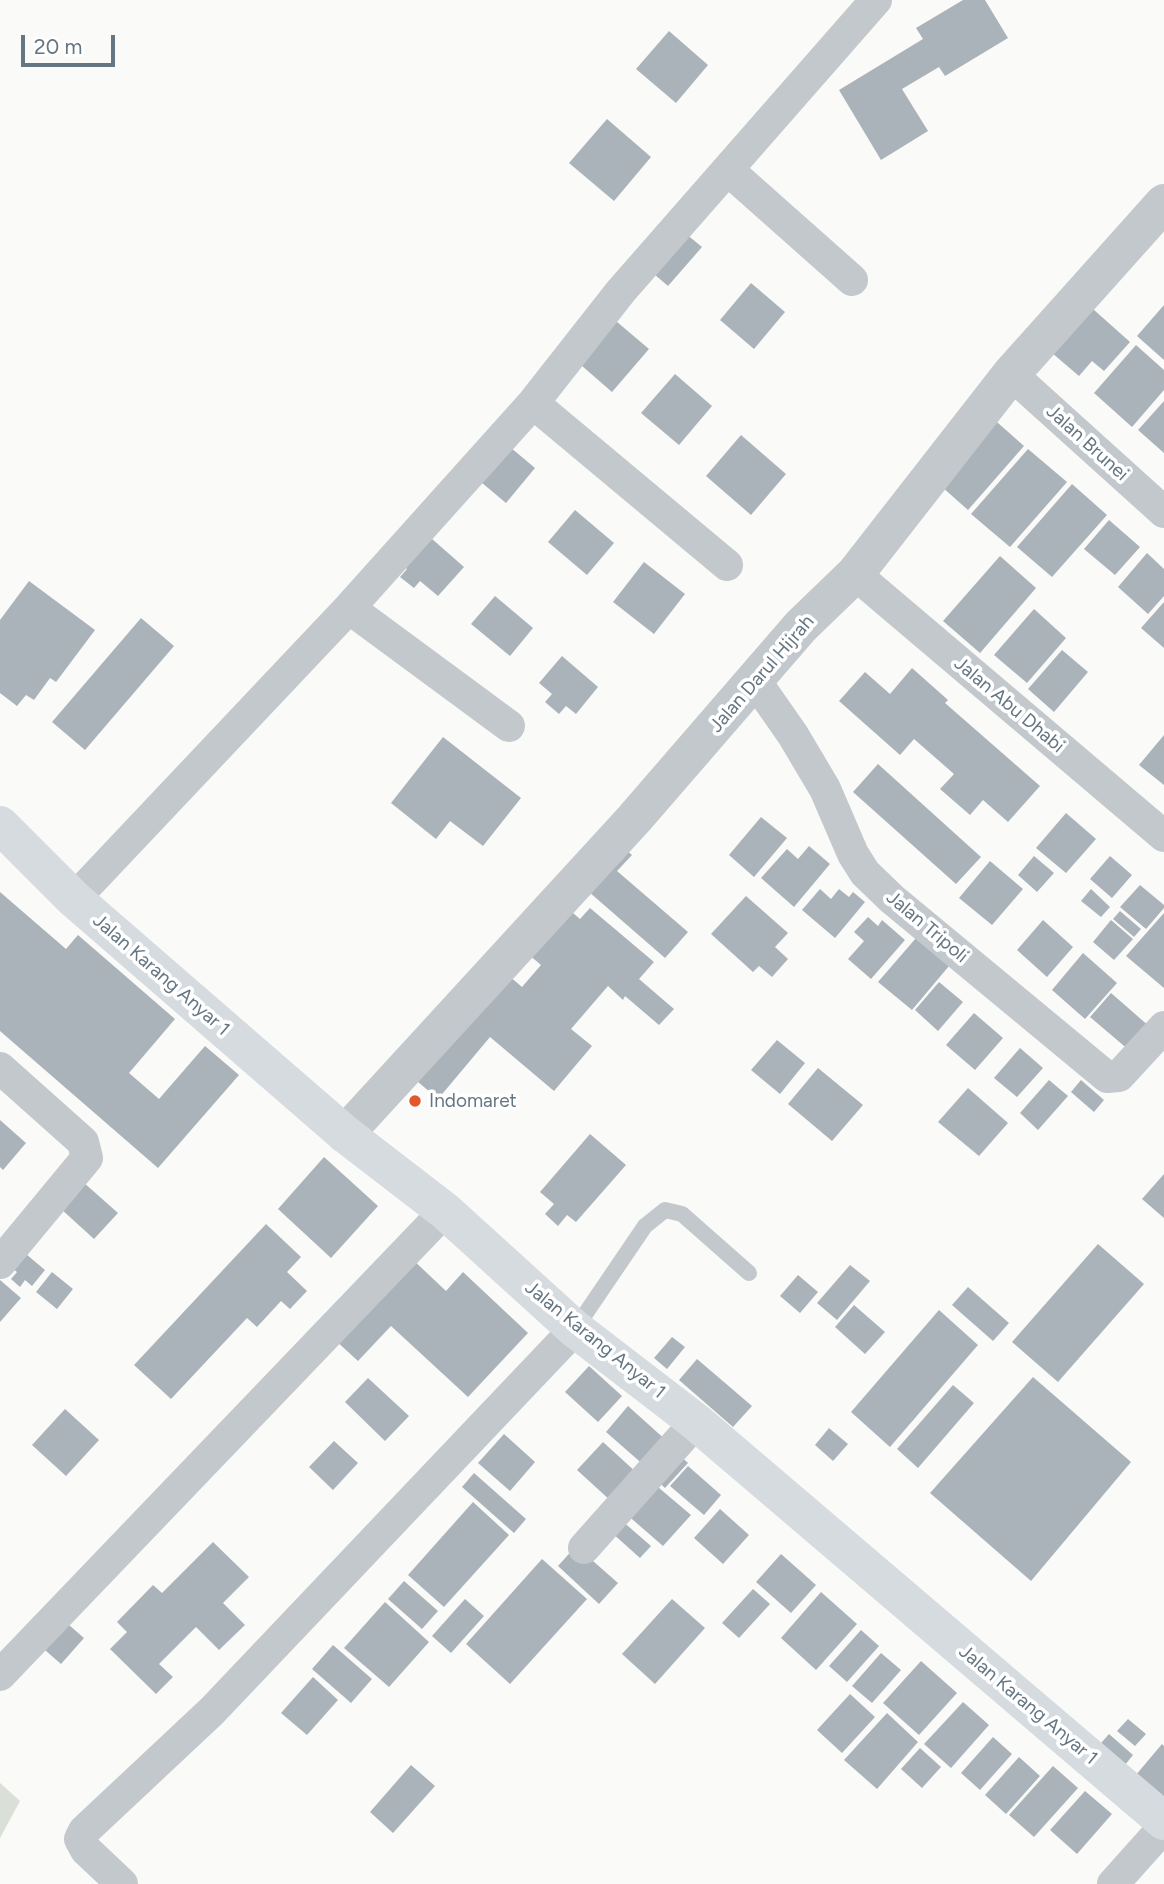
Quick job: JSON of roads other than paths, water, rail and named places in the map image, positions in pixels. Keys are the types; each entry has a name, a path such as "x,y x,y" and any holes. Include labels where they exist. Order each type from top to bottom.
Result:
{"main road":[{"name":"Jalan Karang Anyar 1","path":"0,825 74,899 345,1134 445,1212 575,1329 696,1422 1164,1821"}],"street":[{"path":"74,899 349,608 533,403 621,291 876,0"},
{"path":"728,170 852,279"},
{"name":"Jalan Darul Hijrah","path":"345,1134 634,819 756,682 801,626 855,574 1010,374 1164,203"},
{"name":"Jalan Brunei","path":"1010,374 1164,512"},
{"path":"533,403 727,565"},
{"name":"Jalan Abu Dhabi","path":"855,574 1164,836"},
{"path":"349,608 509,726"},
{"name":"Jalan Tripoli","path":"756,682 793,735 825,789 853,854 865,873 891,899 1107,1077 1119,1076 1162,1034"},
{"path":"0,1068 83,1142 87,1158 0,1263"},
{"path":"0,1675 445,1212"},
{"path":"122,1884 86,1850 80,1839 84,1830 212,1711 575,1329"},
{"path":"584,1548 696,1422"},
{"path":"1113,1884 1164,1827"}],"lane":[{"path":"575,1329 645,1226 665,1210 682,1214 748,1273"}],"place":[{"name":"Indomaret","path":"415,1101"}]}
